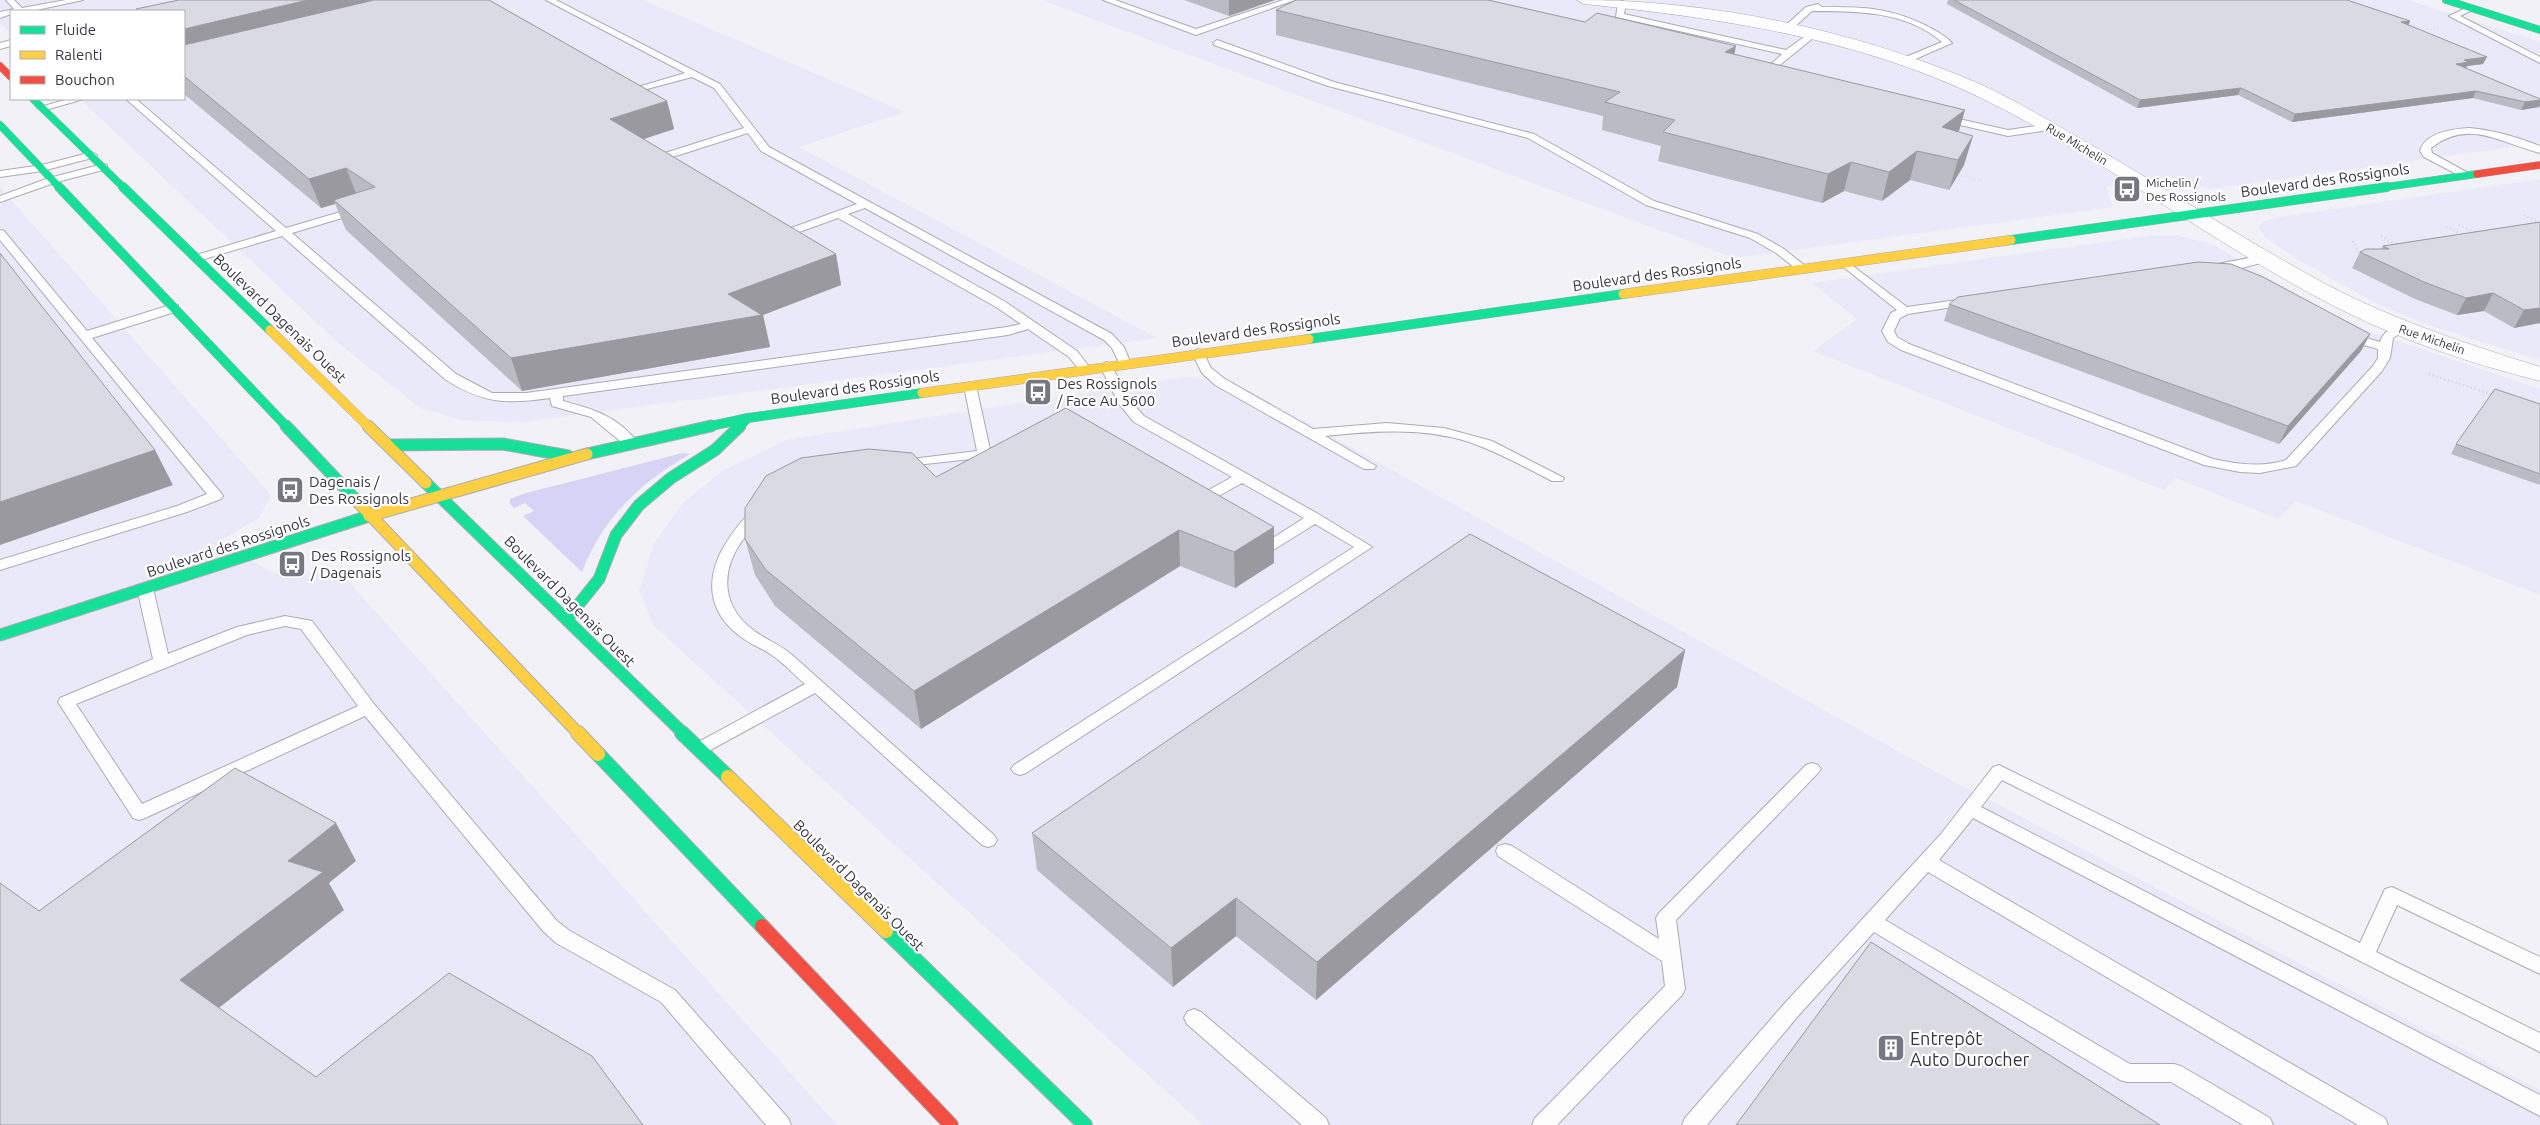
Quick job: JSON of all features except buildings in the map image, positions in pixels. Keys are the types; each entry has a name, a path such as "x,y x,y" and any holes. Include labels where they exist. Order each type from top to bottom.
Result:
{"main road":[{"path":"2446,0 2540,30"},
{"path":"0,66 10,76"},
{"name":"Boulevard Dagenais Ouest","path":"34,100 1086,1125"},
{"path":"0,125 951,1125"},
{"name":"Boulevard des Rossignols","path":"0,635 441,495 574,457 748,418 2540,165"},
{"path":"567,619 599,579 616,535 634,510 658,487 715,450 748,418"},
{"path":"390,445 503,444 574,457"}],"street":[{"name":"Rue Michelin","path":"1584,0 1617,13 1698,12 1788,28 1904,61 1982,92 2049,127 2334,298 2401,329 2540,374"}],"lane":[{"path":"10,0 18,10"},
{"path":"24,10 79,0"},
{"path":"550,0 717,86 766,149 1108,337 1118,347 1125,364"},
{"path":"1107,0 1196,32 1291,0"},
{"path":"1788,28 1810,6 1819,6 1824,0"},
{"path":"1810,6 1863,9 1900,16 1948,43 1904,61"},
{"path":"2473,8 2453,16 2540,60"},
{"path":"1617,13 1788,53"},
{"path":"1752,66 1773,74 1788,53 1814,34"},
{"path":"1217,43 1331,84 1531,136 1650,204 1754,236 1780,251 1802,269"},
{"path":"622,94 694,74"},
{"path":"42,108 75,100"},
{"path":"132,100 467,388 489,398 503,399 556,393 1008,331 1029,325"},
{"path":"1933,116 2008,133 2049,127"},
{"path":"653,160 749,129"},
{"path":"2466,176 2428,155 2425,151 2426,147 2446,134 2469,132 2512,140 2540,150"},
{"path":"0,174 42,168 92,155"},
{"path":"0,199 53,180 103,166"},
{"path":"784,234 866,204"},
{"path":"197,258 364,208"},
{"path":"839,214 1000,304 1073,354 1085,369"},
{"path":"0,233 216,496 182,509 0,565"},
{"path":"2200,268 2223,267 2266,258"},
{"path":"1844,262 1905,311"},
{"path":"2223,267 2240,277"},
{"path":"1980,300 1905,311 1895,316 1888,331 1892,339 1905,347 2209,462 2248,469 2282,467 2290,463 2378,368 2384,358 2384,347 2388,336 2401,329"},
{"path":"85,336 174,308"},
{"path":"2338,332 2384,347"},
{"path":"1198,353 1206,370 1220,382 1369,466"},
{"path":"1020,769 1366,547 1139,419 1126,404 1106,366"},
{"path":"889,466 984,454 970,386"},
{"path":"556,393 557,403 596,414 631,443"},
{"path":"1311,433 1374,428 1445,432 1490,446 1557,478"},
{"path":"1193,505 1242,477"},
{"path":"769,505 745,528 730,550 718,580 718,592 722,605 745,632 780,653 988,840"},
{"path":"1265,549 1315,518"},
{"path":"145,588 162,662"},
{"path":"368,708 138,813 66,702 162,662 265,624 297,622 306,625 368,708 550,926 564,937 668,996 780,1125"},
{"path":"699,749 816,685"},
{"path":"1543,1125 1675,989 1666,918 1812,769"},
{"path":"1693,1125 1791,1010 1926,862 1999,771 2540,1043"},
{"path":"1970,809 2540,1106"},
{"path":"1506,851 1671,957"},
{"path":"1926,862 2377,1125"},
{"path":"2365,955 2392,894 2540,966"},
{"path":"1872,922 2127,1073 2174,1073 2262,1125"},
{"path":"1194,1018 1318,1125"}],"path":[{"path":"2397,19 2425,30"},
{"path":"2415,31 2441,28"},
{"path":"1958,176 1983,181"},
{"path":"2524,215 2540,224"},
{"path":"2459,225 2480,235"},
{"path":"2446,227 2467,237"},
{"path":"2382,236 2401,247"},
{"path":"2353,241 2361,258 2368,262"},
{"path":"2429,374 2487,394 2500,396"}],"shaded area":[{"path":"0,0 643,0 905,112 799,147 1157,338 523,422 465,421 420,408 337,342 81,100 185,100 185,10 10,10 10,33 0,23"},
{"path":"1042,0 2408,0 2540,42 2540,143 2209,189 2170,177 2106,187 2113,207 1734,258"},
{"path":"2540,179 2540,360 2431,326 2377,304 2299,260 2266,238 2259,228 2261,223 2274,218"},
{"path":"0,187 271,495 259,518 219,541 273,573 340,572 837,1125 0,1125"},
{"path":"2155,235 2177,235 2214,245 2307,301 2371,332 2540,389 2540,595 2296,501 2278,519 2176,478 2164,490 1813,351 1857,319 1812,283"},
{"path":"1184,377 1232,381 1923,765 2540,1090 2540,1125 1203,1125 654,626 639,591 654,543 683,503 722,471 786,440"},
{"path":"683,453 690,454 639,490 612,518 591,552 582,572 523,516 534,511 525,503 514,508 510,504 510,499 526,493"}],"traffic: fast":[{"path":"2446,0 2540,30"},
{"path":"34,100 270,330"},
{"path":"0,125 355,499"},
{"path":"2011,240 2477,174"},
{"path":"1309,339 1623,294"},
{"path":"587,454 748,418 922,393"},
{"path":"567,619 599,579 616,535 639,505 671,478 715,450 748,418"},
{"path":"390,445 503,444 568,456"},
{"path":"426,483 728,777"},
{"path":"0,635 369,516"},
{"path":"598,754 762,926"},
{"path":"886,931 1085,1125"}],"traffic: slow":[{"path":"1623,294 2011,240"},
{"path":"270,330 426,483"},
{"path":"922,393 1309,339"},
{"path":"369,516 587,454"},
{"path":"355,499 598,754"},
{"path":"728,777 886,931"}],"traffic: jam":[{"path":"0,66 10,76"},
{"path":"2477,174 2540,165"},
{"path":"762,926 951,1125"}],"place":[{"name":"Michelin / Des Rossignols","path":"2127,189"},
{"name":"Des Rossignols / Face Au 5600","path":"1038,392"},
{"name":"Dagenais / Des Rossignols","path":"290,490"},
{"name":"Des Rossignols / Dagenais","path":"292,564"},
{"name":"Entrepôt Auto Durocher","path":"1891,1048"}]}
